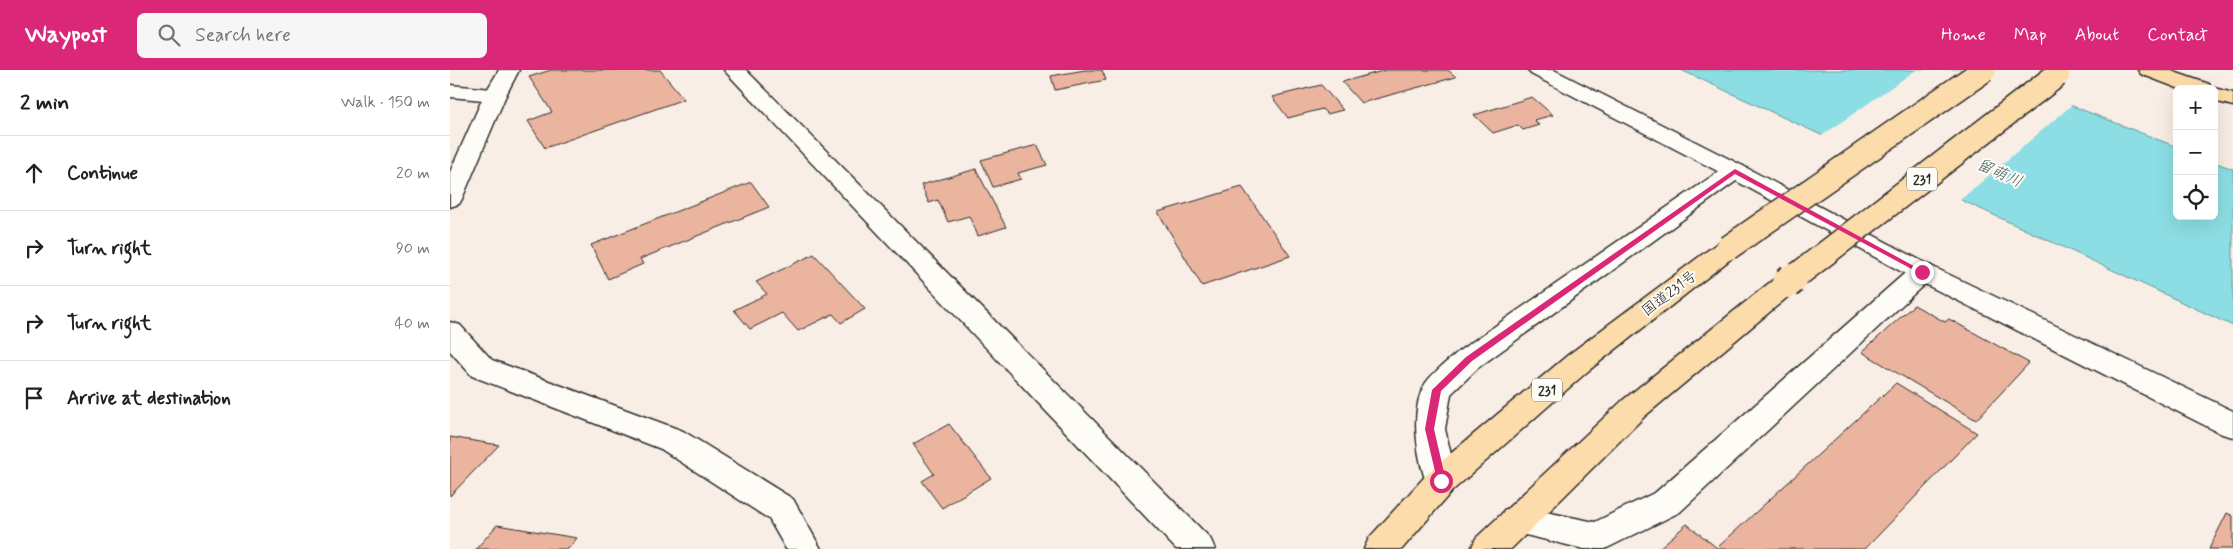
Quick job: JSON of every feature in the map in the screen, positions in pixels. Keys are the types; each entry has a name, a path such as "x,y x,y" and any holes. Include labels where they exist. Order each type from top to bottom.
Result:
{"highway":[{"name":"国道231号","path":"1381,549 1441,481 1578,363 1728,248 1984,70"},
{"path":"2148,70 2190,85"},
{"name":"231","path":"1488,549 1634,408 1787,283 2061,72"},
{"path":"2218,95 2233,100"}],"street":[{"path":"450,199 495,95 509,70"},
{"path":"734,70 1198,549"},
{"path":"1538,70 1735,171 1922,272 2233,425"},
{"path":"450,91 495,95"},
{"path":"1441,481 1430,429 1437,390 1469,359 1735,171"},
{"path":"1516,520 1597,537 1668,502 1922,272"},
{"path":"450,332 482,368 672,440 781,509 804,549"}],"water":[{"name":"留萌川","path":"1681,70 1981,70 2173,145 2173,220 2218,220 2218,163 2233,169 2233,326"}],"pier":[{"path":"1916,70 1987,70 2073,104 1959,201 1820,137"}],"building":[{"path":"551,70 660,70 684,99 545,148 528,121 552,112 529,77"},
{"path":"1085,70 1102,70 1106,80 1055,90 1051,76"},
{"path":"1386,70 1448,70 1456,77 1361,103 1342,82"},
{"path":"1321,85 1343,110 1327,114 1322,109 1288,118 1272,97"},
{"path":"1532,97 1553,115 1534,120 1539,125 1523,130 1518,125 1493,133 1474,115"},
{"path":"1037,145 1047,165 1018,173 1021,179 993,187 981,160"},
{"path":"976,169 1006,227 978,236 969,216 948,222 938,200 929,203 921,185"},
{"path":"751,182 769,207 640,259 643,264 608,279 591,245"},
{"path":"1242,187 1290,256 1202,286 1158,212"},
{"path":"814,254 865,309 841,323 833,314 798,331 782,313 750,329 734,310 767,294 756,282"},
{"path":"1914,305 1945,322 1949,319 2029,363 1976,420 1862,352"},
{"path":"1896,383 1977,433 1865,549 1658,549 1687,524 1717,548"},
{"path":"949,424 991,478 942,508 922,481 934,474 913,444"},
{"path":"450,437 499,445 450,496"},
{"path":"2227,513 2233,516 2233,549 2209,549"},
{"path":"497,525 577,538 568,549 476,549"}],"route":[{"path":"1441,481 1430,429 1437,390 1469,359 1735,171 1922,272"}]}
